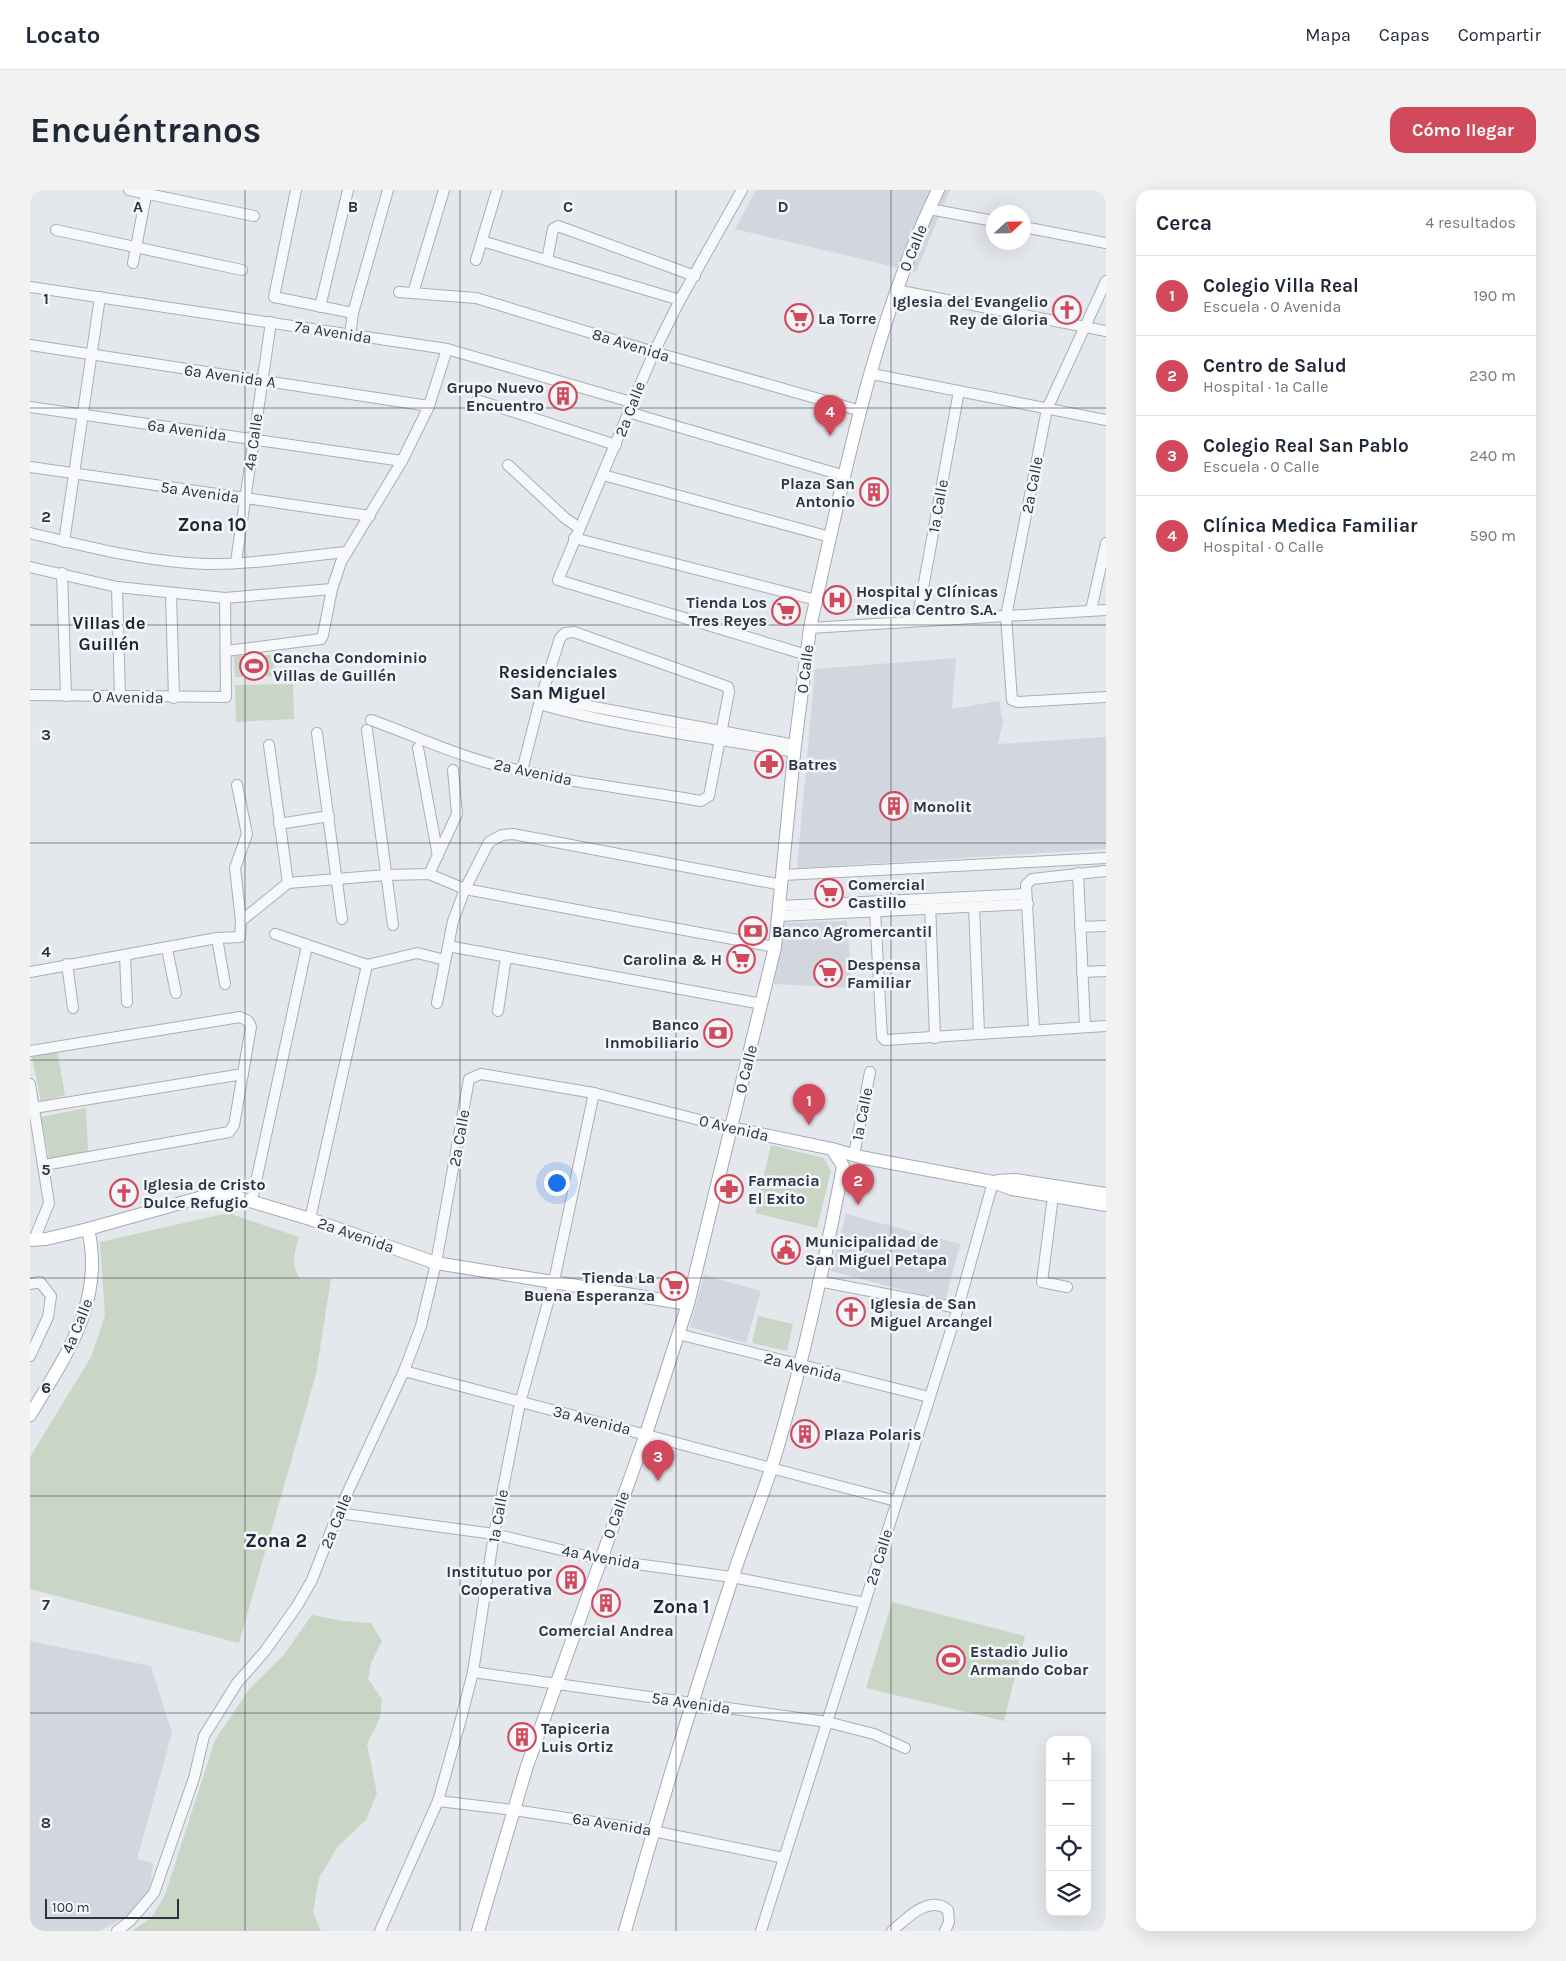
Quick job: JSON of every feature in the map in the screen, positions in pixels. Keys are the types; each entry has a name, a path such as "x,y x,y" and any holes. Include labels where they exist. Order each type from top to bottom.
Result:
{"main road":[{"name":"0 Calle","path":"478,1931 514,1810 556,1683 599,1559 646,1434 688,1304 775,947 795,749 810,628 830,537 861,411 896,290 938,190"},
{"name":"0 Avenida","path":"730,1128 857,1156 992,1182 1012,1189 1106,1205"},
{"name":"1a Calle","path":"832,1149 843,1166"},
{"path":"625,1931 653,1830 732,1577 772,1467 799,1366 843,1166 857,1156"},
{"name":"0 Avenida","path":"992,1182 1015,1180 1106,1194"},
{"name":"2a Avenida","path":"32,1240 88,1229 216,1192 252,1200 436,1263 688,1304"},
{"name":"4a Calle","path":"30,1415 60,1365 87,1308 92,1279 88,1229"}],"street":[{"path":"129,190 146,192 254,216"},
{"path":"296,190 274,297 353,313"},
{"path":"320,307 348,190"},
{"path":"350,335 353,313 388,190"},
{"path":"412,293 444,190"},
{"path":"476,260 497,190"},
{"name":"2a Calle","path":"742,190 680,300 654,352 629,407 616,445 576,533 558,580 807,655"},
{"path":"133,263 146,192"},
{"path":"929,209 986,220"},
{"path":"547,260 553,229 558,226 695,276"},
{"path":"1031,228 1106,243"},
{"path":"56,230 242,270"},
{"path":"482,241 680,300"},
{"name":"2a Calle","path":"1106,281 1083,326 1047,408 1006,616 1012,700 1018,702 1106,697"},
{"name":"7a Avenida","path":"30,287 448,349 845,476"},
{"path":"896,290 1106,331"},
{"name":"8a Avenida","path":"399,292 476,298 654,352 861,411"},
{"path":"64,542 100,297"},
{"name":"4a Calle","path":"236,562 271,322"},
{"name":"6a Avenida A","path":"30,346 429,406"},
{"path":"224,598 226,651 321,639 332,589 347,552 402,461 429,406 448,349"},
{"path":"872,374 1106,420"},
{"name":"1a Calle","path":"917,621 959,391"},
{"path":"477,400 616,445"},
{"name":"6a Avenida","path":"30,407 402,461"},
{"path":"508,466 576,533 816,600"},
{"name":"5a Avenida","path":"30,467 370,516"},
{"path":"603,475 830,537"},
{"path":"30,533 119,554 191,563 236,562 347,552"},
{"path":"1091,610 1106,543"},
{"path":"30,567 116,587 224,598 332,589"},
{"path":"62,573 66,696"},
{"path":"116,587 120,697"},
{"path":"171,594 174,698"},
{"path":"810,628 1106,610"},
{"path":"522,771 540,701 560,638 565,633 574,632 724,684 729,692 720,736"},
{"name":"0 Avenida","path":"30,695 174,698 226,697 226,651"},
{"path":"540,701 570,713 632,720 795,749"},
{"name":"2a Avenida","path":"371,720 494,764 522,771 701,801 708,796 720,736"},
{"path":"367,730 393,925"},
{"path":"317,733 342,919"},
{"path":"268,744 288,883"},
{"path":"418,748 438,856"},
{"path":"429,874 458,814 453,770"},
{"path":"30,972 67,964 167,949 217,938 240,937 241,921 235,868 247,834 237,785"},
{"path":"280,824 329,816"},
{"path":"437,1003 452,921 465,889 489,842 497,836 512,834 783,880 1106,858"},
{"path":"1034,1030 1026,885 1032,879 1106,871"},
{"path":"1078,873 1085,1027"},
{"path":"241,921 288,883 386,874 429,874 465,889 775,947"},
{"path":"780,911 930,898 1027,899"},
{"path":"930,898 935,1038"},
{"path":"780,911 931,910 1027,899"},
{"path":"974,906 980,1033"},
{"path":"875,911 882,1037 890,1040 935,1038 980,1033 1106,1026"},
{"path":"1080,927 1106,926"},
{"path":"275,934 367,964 417,953 445,960"},
{"path":"217,938 225,984"},
{"path":"252,1200 307,946"},
{"path":"448,946 762,1004"},
{"path":"167,949 176,993"},
{"path":"125,956 128,1002"},
{"path":"498,1010 506,957"},
{"path":"67,964 73,1008"},
{"path":"310,1219 367,964"},
{"path":"1082,972 1106,971"},
{"path":"30,1051 120,1035 242,1018 248,1021 251,1027 234,1125 229,1132 44,1165"},
{"name":"1a Calle","path":"857,1156 870,1072"},
{"path":"34,1108 243,1074"},
{"name":"2a Calle","path":"117,1931 130,1920 154,1893 194,1778 204,1736 236,1683 265,1652 298,1606 312,1580 338,1513 404,1371 421,1326 436,1263 469,1079 475,1075"},
{"name":"0 Avenida","path":"475,1075 594,1093 730,1128"},
{"path":"30,1084 44,1165 48,1203 32,1240"},
{"name":"1a Calle","path":"380,1931 438,1801 473,1672 494,1534 520,1403 554,1281 594,1093"},
{"name":"2a Calle","path":"760,1931 958,1308 992,1182"},
{"path":"1053,1196 1042,1282 1067,1287"},
{"path":"818,1281 958,1308"},
{"path":"31,1355 48,1317 51,1296 35,1283"},
{"name":"2a Avenida","path":"678,1334 799,1366 929,1397"},
{"name":"3a Avenida","path":"404,1371 520,1403 772,1467 896,1502"},
{"name":"4a Avenida","path":"338,1513 494,1534 599,1559 732,1577 865,1603"},
{"name":"5a Avenida","path":"473,1672 827,1722 874,1734 905,1748"},
{"name":"6a Avenida","path":"438,1801 653,1830 784,1858"},
{"path":"892,1931 915,1912 931,1904 943,1906 948,1910 948,1922 945,1931"}],"shaded area":[{"path":"756,190 950,190 916,272 735,229"},
{"path":"956,658 952,709 999,701 1003,721 998,744 1106,737 1106,849 797,868 815,669"},
{"path":"847,921 852,988 774,984 781,923"},
{"path":"846,1214 960,1244 945,1301 831,1271"},
{"path":"704,1275 761,1291 746,1343 690,1327"},
{"path":"30,1641 151,1666 172,1733 137,1859 153,1863 150,1887 129,1915 99,1931 30,1931"}],"green space":[{"name":"Cancha Condominio Villas de Guillén","path":"273,655 275,676 235,677 234,656"},
{"path":"293,684 294,719 236,722 235,685"},
{"path":"57,1050 65,1095 41,1102 32,1057"},
{"path":"86,1108 88,1152 49,1159 41,1117"},
{"path":"771,1145 824,1158 831,1171 817,1228 755,1213"},
{"path":"228,1213 299,1237 294,1263 300,1279 331,1279 316,1374 239,1643 30,1589 30,1457 91,1357 105,1316 100,1242"},
{"path":"758,1316 793,1324 787,1351 752,1343"},
{"path":"892,1602 1025,1636 1004,1721 866,1688"},
{"path":"312,1615 343,1621 371,1623 382,1641 371,1663 368,1679 382,1699 380,1718 367,1744 377,1793 366,1820 338,1846 319,1878 313,1912 321,1931 132,1931 151,1918 165,1895 215,1740 250,1688 283,1656"}],"place":[{"name":"Iglesia del Evangelio Rey de Gloria","path":"1067,310"},
{"name":"La Torre","path":"799,318"},
{"name":"Grupo Nuevo Encuentro","path":"563,396"},
{"name":"Clínica Medica Familiar","path":"830,436"},
{"name":"Plaza San Antonio","path":"874,492"},
{"name":"Hospital y Clínicas Medica Centro S.A.","path":"837,600"},
{"name":"Tienda Los Tres Reyes","path":"786,611"},
{"name":"Cancha Condominio Villas de Guillén","path":"254,666"},
{"name":"Batres","path":"769,764"},
{"name":"Monolit","path":"894,806"},
{"name":"Comercial Castillo","path":"829,893"},
{"name":"Banco Agromercantil","path":"753,931"},
{"name":"Carolina & H","path":"741,959"},
{"name":"Despensa Familiar","path":"828,973"},
{"name":"Banco Inmobiliario","path":"718,1033"},
{"name":"Colegio Villa Real","path":"809,1125"},
{"name":"Farmacia El Exito","path":"729,1189"},
{"name":"Iglesia de Cristo Dulce Refugio","path":"124,1193"},
{"name":"Centro de Salud","path":"858,1205"},
{"name":"Municipalidad de San Miguel Petapa","path":"786,1250"},
{"name":"Tienda La Buena Esperanza","path":"674,1286"},
{"name":"Iglesia de San Miguel Arcangel","path":"851,1312"},
{"name":"Plaza Polaris","path":"805,1434"},
{"name":"Colegio Real San Pablo","path":"658,1481"},
{"name":"Institutuo por Cooperativa","path":"571,1580"},
{"name":"Comercial Andrea","path":"606,1603"},
{"name":"Estadio Julio Armando Cobar","path":"951,1660"},
{"name":"Tapiceria Luis Ortiz","path":"522,1737"}],"district":[{"name":"Zona 10","path":"212,525"},
{"name":"Villas de Guillén","path":"109,633"},
{"name":"Residenciales San Miguel","path":"558,682"},
{"name":"Zona 2","path":"276,1541"},
{"name":"Zona 1","path":"681,1607"}]}
